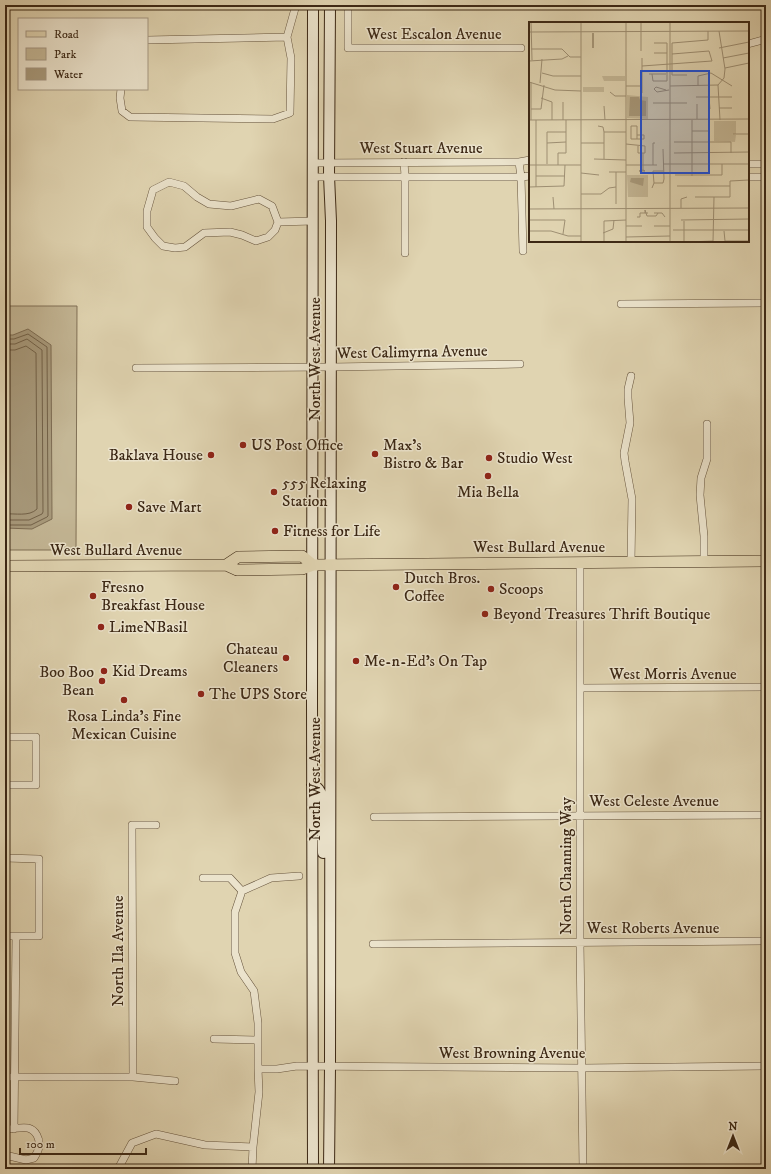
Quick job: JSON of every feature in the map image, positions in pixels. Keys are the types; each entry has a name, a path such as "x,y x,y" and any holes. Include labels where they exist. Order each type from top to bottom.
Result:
{"main road":[{"name":"North West Avenue","path":"313,5 313,1169"},
{"name":"North West Avenue","path":"329,1169 331,367 331,221 329,176 330,5"},
{"name":"West Bullard Avenue","path":"5,566 226,565 238,557 295,556 302,556 313,565 766,561"},
{"path":"312,784 317,787 322,796 324,899 330,935"}],"street":[{"path":"5,124 6,5"},
{"path":"121,90 120,98 122,111 130,117 273,119 290,113 291,58 287,37 296,5"},
{"name":"West Escalon Avenue","path":"348,5 348,48 521,48"},
{"path":"148,40 287,37"},
{"path":"749,44 766,39"},
{"name":"West Stuart Avenue","path":"313,163 519,162 529,160"},
{"path":"404,162 405,253"},
{"path":"519,162 521,177 523,251"},
{"path":"749,164 766,164"},
{"name":"West Stuart Avenue","path":"313,177 529,176"},
{"path":"749,177 766,177"},
{"path":"169,182 184,186 197,197 209,204 231,206 259,199 272,206 278,222 272,234 256,241 230,232 204,232 186,247 175,248 163,246 155,238 148,227 147,212 153,190 169,182"},
{"path":"278,222 313,221"},
{"path":"621,304 766,303"},
{"name":"West Calimyrna Avenue","path":"136,368 520,364"},
{"path":"631,376 628,390 630,423 624,453 632,498 631,562"},
{"path":"704,562 704,536 700,495 701,478 707,459 707,424"},
{"name":"North Channing Way","path":"580,562 580,942 583,1169"},
{"name":"West Morris Avenue","path":"580,688 766,687"},
{"path":"5,737 36,737 36,785 5,785"},
{"name":"West Celeste Avenue","path":"374,817 766,815"},
{"name":"North Ila Avenue","path":"133,1077 132,825 156,825"},
{"path":"5,858 39,859 39,936 5,936"},
{"path":"252,1169 259,1092 257,1040 258,1023 254,991 241,972 235,953 235,912 242,891 271,878 300,876"},
{"path":"203,878 230,878 242,891"},
{"path":"14,1129 16,936"},
{"name":"West Roberts Avenue","path":"373,944 766,941"},
{"path":"214,1039 257,1040"},
{"name":"West Browning Avenue","path":"258,1069 277,1069 297,1066 582,1068 766,1066"},
{"path":"5,1077 133,1077 175,1082"},
{"path":"5,1130 28,1128 36,1134 39,1141 38,1151 34,1158 26,1160 5,1155"},
{"path":"118,1169 132,1143 156,1134 205,1145 253,1147"}],"green space":[{"path":"5,306 77,306 76,550 5,550"}],"water":[{"path":"28,329 51,345 52,519 32,529 5,528 5,335 13,335"}],"place":[{"name":"US Post Office","path":"243,445"},
{"name":"Max's Bistro & Bar","path":"375,454"},
{"name":"Baklava House","path":"211,455"},
{"name":"Studio West","path":"489,458"},
{"name":"Mia Bella","path":"488,476"},
{"name":"555 Relaxing Station","path":"274,492"},
{"name":"Save Mart","path":"129,507"},
{"name":"Fitness for Life","path":"275,531"},
{"name":"Dutch Bros. Coffee","path":"396,587"},
{"name":"Scoops","path":"491,589"},
{"name":"Fresno Breakfast House","path":"93,596"},
{"name":"Beyond Treasures Thrift Boutique","path":"485,614"},
{"name":"LimeNBasil","path":"101,627"},
{"name":"Chateau Cleaners","path":"286,658"},
{"name":"Me-n-Ed's On Tap","path":"356,661"},
{"name":"Kid Dreams","path":"104,671"},
{"name":"Boo Boo Bean","path":"102,681"},
{"name":"The UPS Store","path":"201,694"},
{"name":"Rosa Linda's Fine Mexican Cuisine","path":"124,700"}]}
